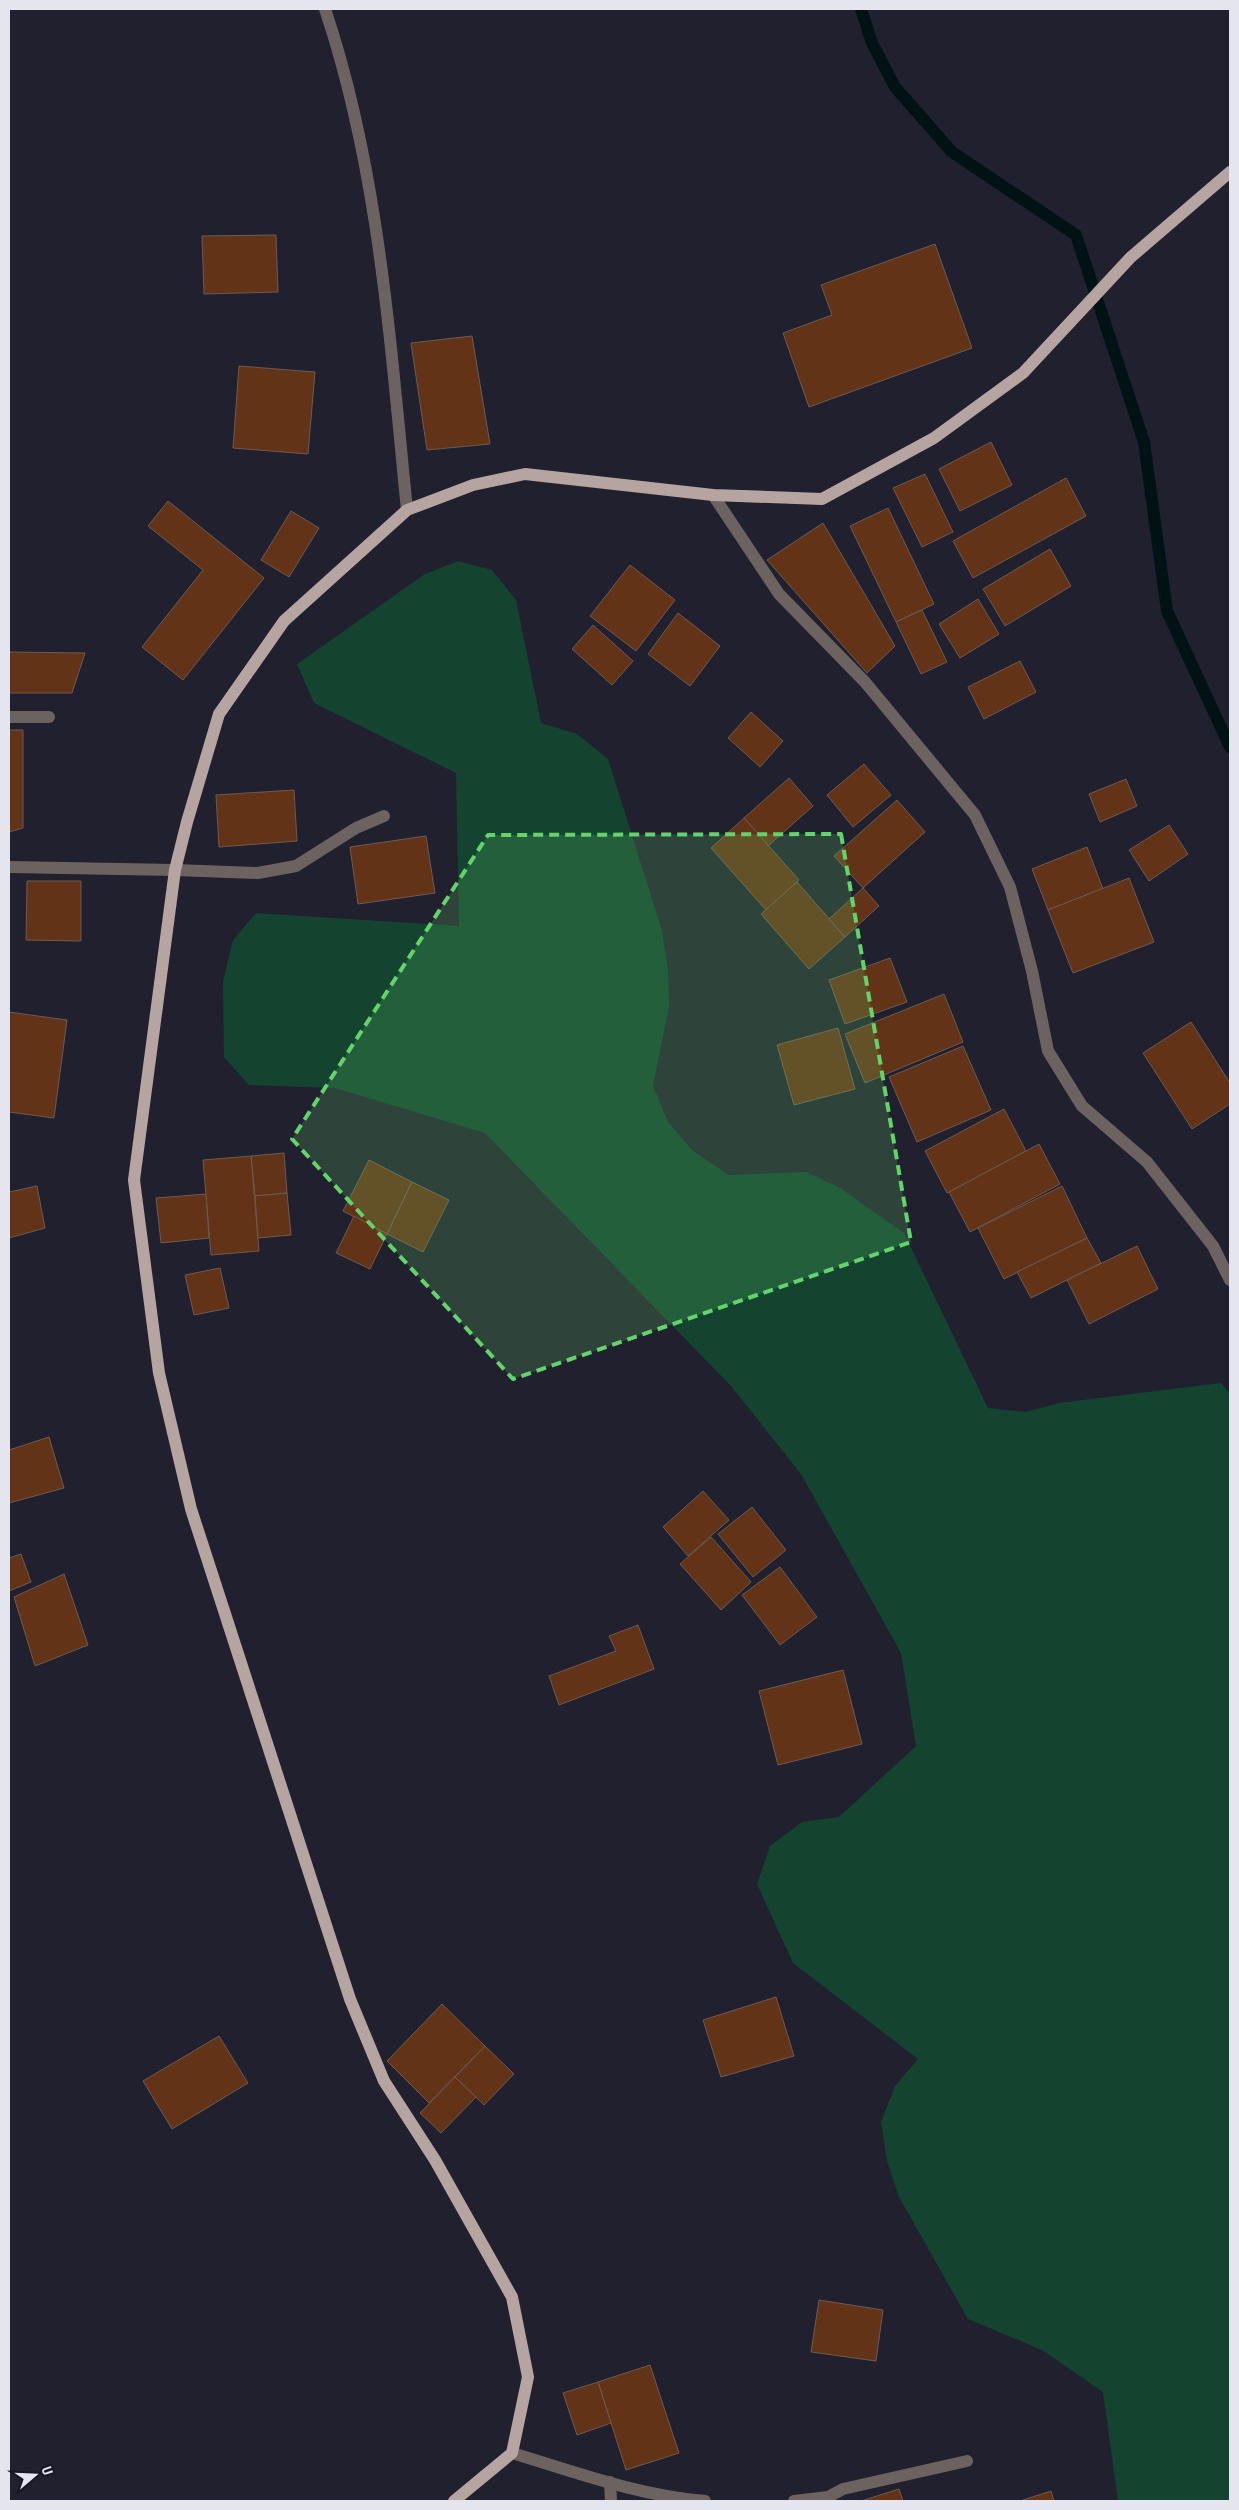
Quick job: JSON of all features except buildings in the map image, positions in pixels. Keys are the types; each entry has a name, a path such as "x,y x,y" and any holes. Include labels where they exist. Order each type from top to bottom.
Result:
{"main road":[{"path":"454,2501 512,2453 528,2377 512,2297 435,2160 384,2081 350,1999 191,1508 159,1373 134,1180 175,870 187,822 220,714 284,621 407,510 473,485 525,474 713,495 822,499 934,438 1023,373 1131,257 1230,172"}],"street":[{"path":"325,9 334,37 366,166 389,327 407,510"},
{"path":"713,495 779,594 865,682 975,815 1010,887 1032,971 1048,1050 1082,1106 1147,1162 1213,1246 1230,1280"},
{"path":"9,716 49,717"},
{"path":"9,867 258,873 296,866 356,828 384,816"},
{"path":"512,2453 610,2482 689,2500 705,2501"},
{"path":"794,2501 829,2499 843,2488 967,2461"},
{"path":"610,2482 611,2501"}],"highlighted area":[{"path":"841,834 911,1242 513,1379 292,1139 488,835"}],"green space":[{"path":"458,561 492,570 516,600 541,723 577,734 608,759 662,931 668,970 669,1007 653,1086 668,1122 692,1150 729,1175 806,1172 840,1188 904,1233 988,1408 1026,1412 1059,1403 1221,1383 1230,1394 1230,2501 1118,2501 1103,2392 1042,2350 968,2319 899,2197 887,2161 881,2122 895,2086 918,2059 793,1963 757,1884 770,1846 802,1822 839,1817 916,1746 901,1653 801,1474 731,1386 485,1133 335,1088 249,1085 224,1057 223,982 233,940 256,913 459,926 456,773 314,703 297,664 425,574"}],"waterway":[{"path":"861,9 872,43 895,87 952,152 1076,235 1144,442 1167,611 1230,747"}]}
